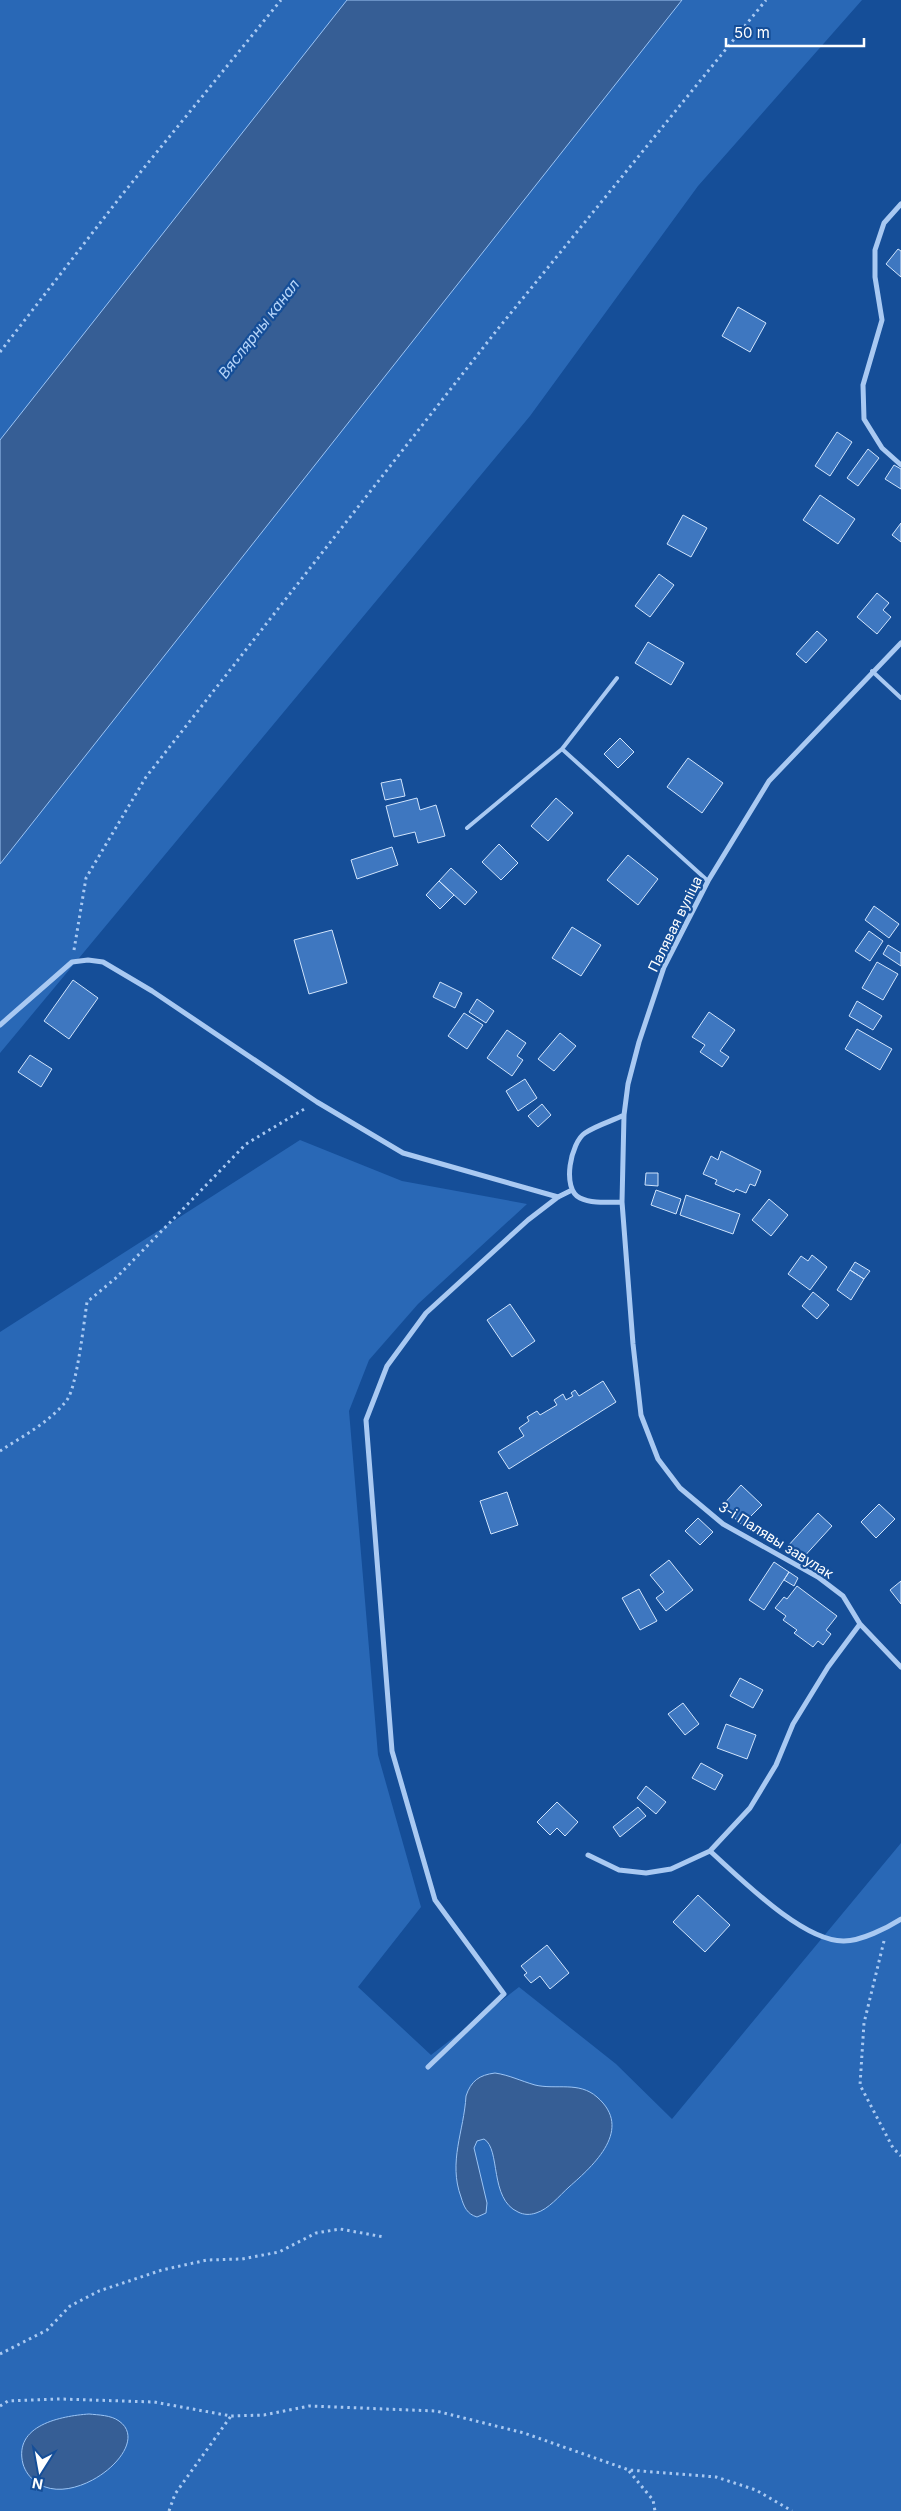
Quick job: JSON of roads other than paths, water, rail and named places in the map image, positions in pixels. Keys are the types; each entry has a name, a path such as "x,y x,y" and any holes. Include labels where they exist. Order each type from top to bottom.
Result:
{"street":[{"path":"901,204 884,223 876,250 875,277 882,320 863,385 864,419 882,448 901,465"},
{"name":"Палявая вуліца","path":"629,1279 622,1202 624,1115 628,1084 639,1042 664,967 708,881 769,781 872,671 901,643"},
{"path":"0,1025 72,962 88,960 104,962 152,991 317,1102 402,1153 558,1196"},
{"path":"622,1202 598,1202 579,1198 572,1190 568,1172 574,1151 583,1133 624,1115"},
{"path":"428,2067 504,1994 435,1900 392,1751 366,1420 387,1366 426,1314 528,1220 558,1196 572,1190"},
{"name":"3-і Палявы завулак","path":"629,1279 632,1344 641,1415 658,1460 680,1488 723,1524 818,1577 843,1596 860,1624 901,1667"},
{"path":"588,1855 619,1870 646,1873 671,1869 710,1851 750,1808 776,1765 793,1724 828,1667 860,1624"},
{"path":"710,1851 790,1919 818,1936 845,1941 886,1929 901,1919"}],"lane":[{"path":"872,671 901,698"},
{"path":"467,828 562,749 617,678"},
{"path":"562,749 708,881"}],"water":[{"name":"Вяслярны канал","path":"347,0 682,0 0,864 0,440"},
{"path":"495,2073 535,2085 583,2089 597,2097 607,2109 612,2121 611,2134 599,2157 554,2202 534,2214 518,2212 509,2206 503,2197 492,2153 489,2144 484,2139 477,2141 474,2148 487,2203 486,2213 477,2217 466,2210 457,2184 456,2159 466,2096 470,2086 476,2080 484,2075"},
{"path":"89,2414 116,2419 127,2432 127,2445 119,2459 105,2472 88,2482 70,2488 52,2489 36,2482 28,2474 23,2464 22,2451 25,2440 32,2432 53,2420"}]}
